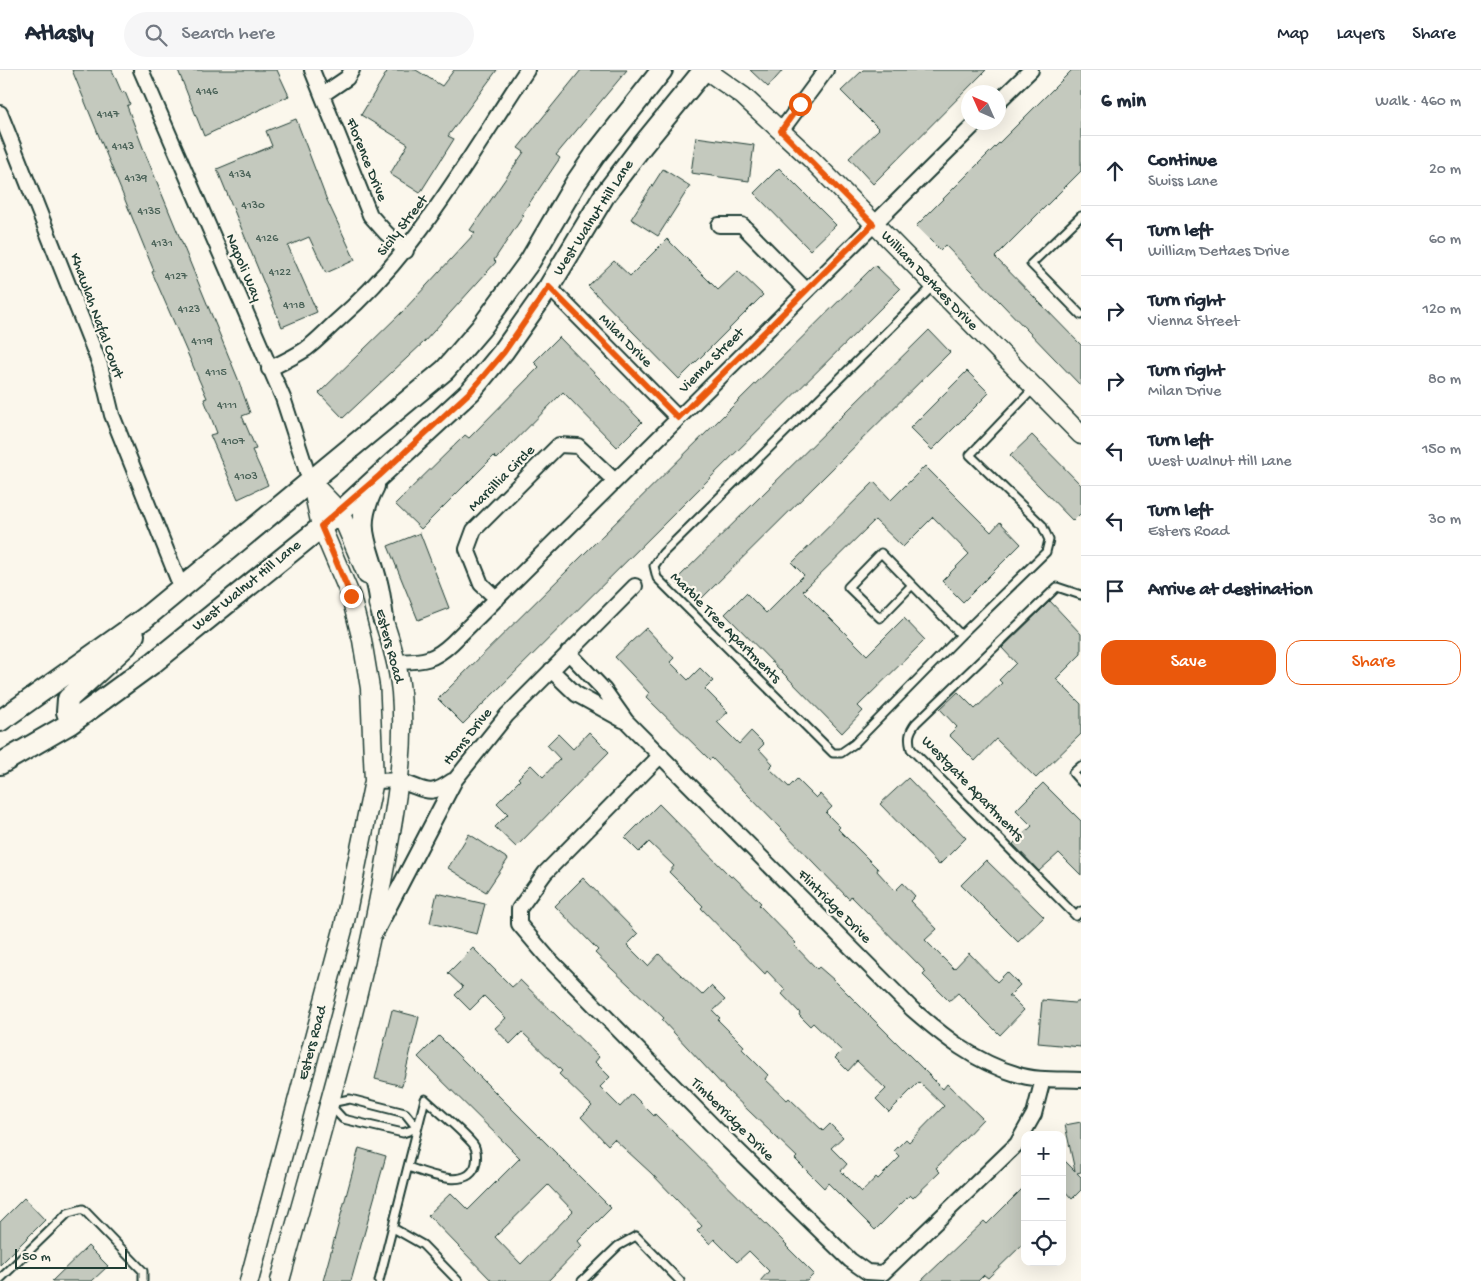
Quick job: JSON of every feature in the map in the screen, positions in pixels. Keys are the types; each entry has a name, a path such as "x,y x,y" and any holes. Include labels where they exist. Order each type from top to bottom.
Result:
{"main road":[{"name":"West Walnut Hill Lane","path":"0,721 145,618 445,370 481,328 530,261 575,184 595,154 662,70"},
{"name":"West Walnut Hill Lane","path":"0,764 70,723 153,664 340,512 471,391 504,352 549,287 604,196 642,146 705,70"},
{"path":"379,476 365,504 361,528 377,583 383,618"},
{"path":"70,723 67,712 68,699 126,646 145,618"}],"street":[{"name":"Napoli Way","path":"141,70 269,370 283,398 310,481"},
{"name":"Florence Drive","path":"312,70 370,215 406,251"},
{"path":"322,95 347,78 352,70"},
{"name":"Sicily Street","path":"269,370 306,348 358,304 406,251 444,200 483,135 527,70"},
{"name":"William DeHaes Drive","path":"705,70 743,96 781,131 1081,435"},
{"path":"781,131 826,70"},
{"path":"1006,94 1031,70"},
{"name":"Khawlah Nafal Court","path":"0,113 100,365 112,415 181,587"},
{"name":"Vienna Street","path":"396,662 428,661 439,656 969,130"},
{"path":"719,225 742,225 806,290"},
{"name":"Milan Drive","path":"549,287 678,418"},
{"name":"Marcillia Circle","path":"497,599 481,584 467,549 474,530 559,445 578,446 615,481"},
{"name":"Esters Road","path":"280,1281 371,941 400,781 403,740 401,690 396,662 373,588 340,512 310,481"},
{"name":"Esters Road","path":"249,1281 344,926 374,781 370,688 362,640 351,596 321,526 310,481"},
{"name":"Homs Drive","path":"371,941 455,780 507,715 635,586"},
{"name":"Flintridge Drive","path":"568,652 604,690 626,721 918,1015 953,1044 1016,1074 1043,1079"},
{"name":"Flintridge Drive","path":"551,670 576,694 626,721"},
{"name":"Timberridge Drive","path":"661,755 545,873 519,909 519,924 548,958 716,1129 850,1260 867,1272 883,1274 1017,1144 1034,1114 1043,1079"},
{"path":"374,781 400,781 425,792 438,791 455,780"},
{"path":"1043,1079 1081,1080"},
{"path":"299,1096 328,1103"}],"lane":[{"path":"1081,216 1031,264 1081,315"},
{"name":"Marble Tree Apartments","path":"933,286 664,553 654,566 656,578 833,753 841,753 854,744 961,635 1041,558 1049,547 1049,540 1042,525 970,455 1034,388"},
{"path":"912,585 880,618 848,587 881,553 961,635"},
{"name":"Westgate Apartments","path":"1081,595 1057,587 916,723 911,730 908,740 911,749 1076,916 1081,911"},
{"path":"1081,766 1073,774 1081,782"},
{"path":"328,1103 350,1099 405,1113 417,1128"},
{"path":"379,1281 394,1228 417,1128 425,1099 474,1145 475,1167 468,1175 459,1179 437,1176 408,1168"},
{"path":"328,1103 343,1119 403,1132 417,1128"},
{"path":"0,1279 68,1213 82,1209 143,1271 143,1281"},
{"path":"394,1228 423,1245 458,1281"},
{"path":"582,1281 618,1246 636,1236 680,1281"}],"building":[{"path":"72,70 112,70 122,93 125,92 130,104 127,106 145,153 238,379 250,413 242,416 256,449 252,450 268,485 238,499 210,435 217,433 204,399 207,398 152,272 154,271"},
{"path":"178,70 277,70 289,96 204,136"},
{"path":"388,70 416,70 442,86 454,70 497,70 448,136 454,139 420,193 390,174 408,144 361,115"},
{"path":"581,70 627,70 556,155 560,158 522,214 524,215 494,260 496,262 424,342 343,418 319,393 404,310 475,233 470,230 524,152 518,148"},
{"path":"750,70 783,70 768,87"},
{"path":"863,70 986,70 971,85 961,85 961,95 873,184 849,158 879,129 841,91"},
{"path":"1072,70 1081,70 1081,171 995,257 1081,345 1081,386 945,245 940,250 916,226"},
{"path":"296,119 326,198 355,260 326,273 309,237 288,246 317,312 282,327 217,169 272,146 266,131"},
{"path":"696,137 754,145 749,181 691,173"},
{"path":"779,168 836,225 810,250 754,193"},
{"path":"663,169 690,186 658,236 631,219"},
{"path":"667,239 718,290 738,271 763,295 679,379 588,286 614,261 630,276"},
{"path":"875,265 900,289 463,724 438,699"},
{"path":"929,330 950,352 697,603 675,581"},
{"path":"559,337 642,422 617,447 563,392 497,459 494,456 421,529 395,504 465,435 469,438 539,367 534,362"},
{"path":"967,371 989,393 932,450 910,428"},
{"path":"1032,435 1081,485 1081,513 1073,521 1010,456"},
{"path":"925,466 991,532 1000,522 1021,544 963,602 942,581 969,554 933,517 903,547 875,520 803,591 867,655 904,618 925,640 858,706 863,711 842,733 725,614 746,593 766,613 804,575 792,563 874,482 891,500"},
{"path":"420,533 449,608 418,620 388,546"},
{"path":"1050,601 1081,634 1081,654 1056,679 1081,704 1081,734 1036,778 996,739 975,761 949,735 957,727 940,709 958,692 975,709 1002,683 999,680 1016,663 1002,648"},
{"path":"646,628 674,658 670,662 688,680 700,668 713,681 705,689 728,712 717,722 739,744 751,731 764,744 759,749 773,764 769,768 789,787 797,779 816,798 820,794 832,807 826,813 840,827 838,829 878,869 877,871 895,891 903,883 915,896 910,901 937,929 925,940 954,969 969,953 997,982 1007,972 1020,985 1008,997 1011,997 1024,1010 1000,1035 958,993 949,1001 923,975 926,972 851,896 849,899 712,758 710,760 646,697 649,693 615,657"},
{"path":"589,732 609,752 516,847 495,827 508,814 497,803 520,780 518,778 531,765 543,777 560,759 547,745 558,734 573,749"},
{"path":"908,778 966,838 939,865 880,804"},
{"path":"1043,783 1081,821 1081,875 1059,853 1039,871 1013,844 1032,826 1016,810"},
{"path":"659,804 731,877 733,876 761,903 759,905 796,943 794,945 817,969 819,967 834,980 943,1089 947,1084 983,1119 936,1168 940,1172 913,1198 910,1195 875,1230 828,1183 824,1188 795,1159 797,1157 727,1090 662,1020 664,1018 595,953 598,950 555,906 583,878 638,934 627,945 648,966 659,954 702,995 711,986 725,1000 713,1011 720,1018 718,1020 744,1046 742,1049 768,1075 765,1079 787,1100 789,1098 823,1131 830,1124 843,1137 831,1148 847,1164 841,1171 862,1192 876,1177 878,1179 900,1157 894,1151 906,1139 909,1142 944,1106 919,1082 889,1112 876,1099 886,1089 857,1061 848,1071 835,1058 842,1051 813,1023 810,1026 799,1015 800,1013 782,994 785,990 767,971 765,974 701,908 703,906 669,872 674,866 649,842 639,852 625,838"},
{"path":"469,834 508,859 486,892 448,868"},
{"path":"986,860 1044,917 1018,942 961,885"},
{"path":"437,893 485,904 477,934 430,923"},
{"path":"473,948 512,987 520,980 599,1057 595,1062 610,1077 600,1087 620,1107 632,1094 654,1116 655,1114 814,1274 807,1281 760,1281 769,1271 749,1251 737,1262 714,1239 710,1244 697,1231 702,1226 651,1173 614,1139 608,1145 581,1117 592,1106 559,1074 562,1071 522,1032 510,1044 495,1028 506,1018 484,996 470,1010 455,995 463,987 448,973"},
{"path":"1042,1000 1074,1003 1081,1001 1081,1047 1038,1043"},
{"path":"392,1010 419,1017 402,1086 375,1079"},
{"path":"439,1036 611,1208 578,1241 582,1246 548,1281 492,1281 428,1215 451,1193 468,1210 520,1158 418,1057","holes":["548,1185 573,1211 521,1264 495,1237"]},
{"path":"1081,1122 1081,1172 1077,1173 1081,1177 1081,1190 1072,1199 1066,1192 1066,1162 1075,1171 1065,1125"},
{"path":"359,1148 386,1156 351,1281 323,1281"},
{"path":"1021,1190 1021,1246 988,1278 984,1275 978,1281 921,1281 984,1221 987,1224"},
{"path":"24,1198 45,1220 0,1265 0,1222"},
{"path":"88,1246 108,1266 92,1281 52,1281"}],"route":[{"path":"351,596 321,526 340,512 471,391 504,352 549,287 678,418 873,224 810,158 781,131 800,104"}]}
